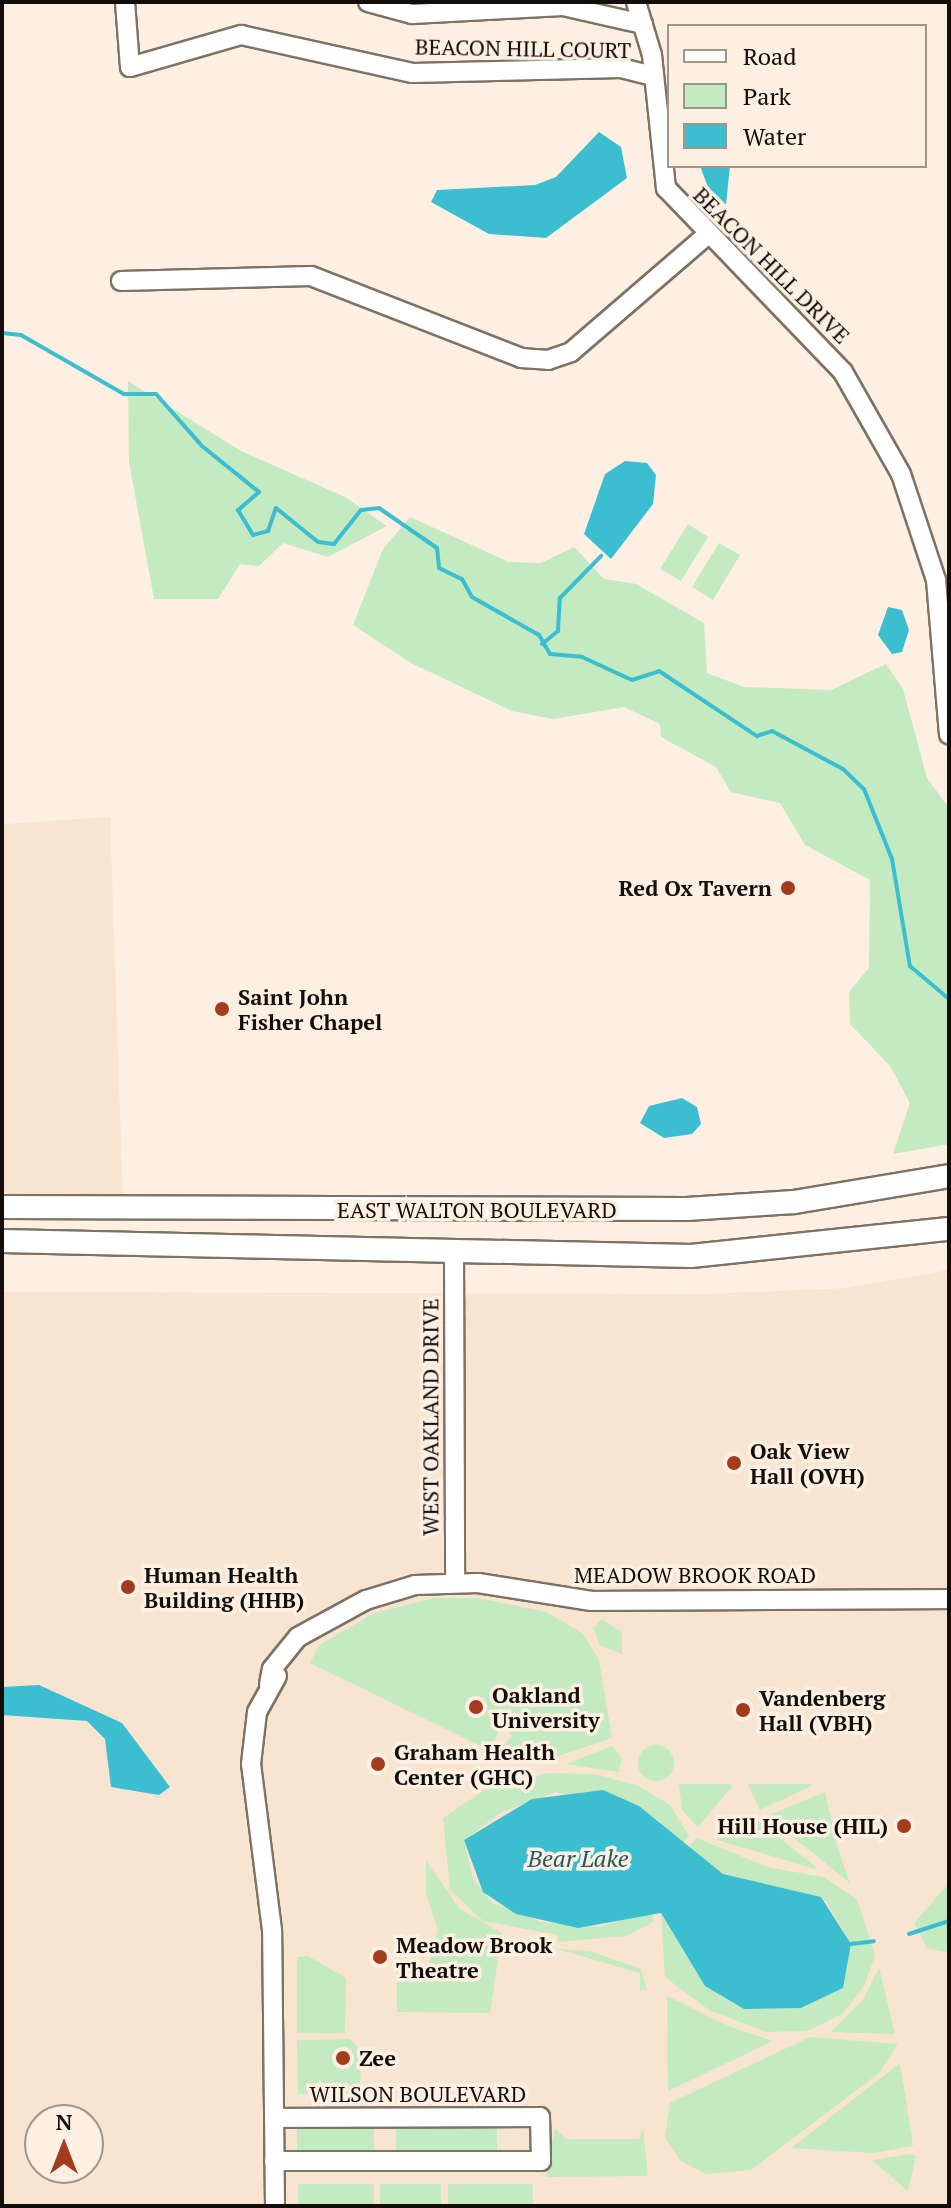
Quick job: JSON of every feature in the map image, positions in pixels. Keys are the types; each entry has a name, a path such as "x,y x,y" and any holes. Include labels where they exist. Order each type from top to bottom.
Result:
{"main road":[{"name":"EAST WALTON BOULEVARD","path":"2,1207 687,1209 794,1202 949,1176"},
{"path":"236,1247 230,1226 248,1209"},
{"name":"EAST WALTON BOULEVARD","path":"2,1241 729,1255 949,1229"}],"street":[{"name":"BEACON HILL COURT","path":"125,2 130,67 241,35 413,73 621,68 653,76"},
{"name":"BEACON HILL COURT","path":"368,2 412,14 563,6 643,24"},
{"name":"BEACON HILL DRIVE","path":"636,2 653,76 666,188 706,236 806,328 888,445 936,580 949,734"},
{"path":"121,281 311,276 521,358 548,360 583,343 706,236"},
{"name":"WEST OAKLAND DRIVE","path":"454,1252 455,1582"},
{"name":"MEADOW BROOK ROAD","path":"275,2206 272,1930 251,1764 255,1720 269,1684 310,1633 383,1593 455,1582 592,1601 949,1599"},
{"name":"WILSON BOULEVARD","path":"274,2118 540,2117 541,2161 274,2161"}],"shaded area":[{"path":"110,817 123,1199 2,1194 2,824"},
{"name":"Oakland University","path":"949,1270 949,2206 2,2206 2,1292 707,1294 846,1288"}],"green space":[{"path":"128,381 241,451 345,497 387,526 328,557 283,543 259,566 240,564 218,599 154,599 129,462"},
{"path":"410,517 509,562 541,563 574,547 604,579 636,584 704,623 707,673 744,687 831,690 886,664 903,689 927,778 949,808 949,1144 893,1154 910,1103 890,1066 850,1024 849,992 869,968 870,880 805,845 780,803 731,792 716,767 661,737 660,724 624,707 553,719 512,711 411,663 353,625 383,549"},
{"path":"688,524 708,537 681,581 660,569"},
{"path":"719,543 740,555 713,600 692,587"},
{"path":"434,1598 477,1598 547,1612 583,1634 599,1660 612,1738 546,1760 513,1761 496,1754 512,1736 508,1730 499,1730 491,1751 310,1663 319,1645 374,1613"},
{"path":"602,1619 622,1632 622,1654 600,1645 593,1628"},
{"path":"656,1745 669,1750 674,1763 669,1776 656,1781 643,1776 638,1763 643,1750"},
{"path":"612,1746 622,1758 619,1772 566,1764"},
{"path":"547,1773 594,1774 639,1786 670,1805 689,1836 681,1844 657,1820 556,1792 502,1812 464,1840 473,1879 493,1903 541,1922 599,1927 653,1910 653,1922 626,1936 558,1942 558,1935 483,1921 450,1890 443,1818 483,1791"},
{"path":"679,1784 731,1784 731,1788 698,1827 682,1810"},
{"path":"748,1784 811,1784 812,1786 760,1810"},
{"path":"825,1792 838,1849 850,1883 767,1816"},
{"path":"757,1820 816,1869 717,1840 719,1833"},
{"path":"697,1838 767,1867 823,1877 857,1899 875,1956 864,1986 842,2014 807,2031 766,2032 709,2010 665,1977 661,1913 705,1986 744,2009 801,2008 843,1988 851,1944 826,1901 723,1874 689,1846"},
{"path":"426,1861 460,1909 502,1933 490,2013 397,2012 397,1963 427,1970 438,1930 426,1894"},
{"path":"949,1883 949,1952 928,1949 914,1923"},
{"path":"557,1949 590,1951 641,1969 647,1990 640,1990 640,1973"},
{"path":"308,1956 346,1978 345,2033 297,2033 297,1957"},
{"path":"879,1968 895,2034 831,2032 864,1998"},
{"path":"667,1996 733,2028 773,2041 668,2091"},
{"path":"810,2037 898,2044 879,2073 751,2170 706,2174 681,2161 665,2137 670,2103"},
{"path":"350,2039 361,2050 360,2094 298,2094 297,2040"},
{"path":"900,2063 913,2146 873,2153 791,2148"},
{"path":"497,2126 497,2152 396,2152 396,2127"},
{"path":"297,2127 374,2127 374,2152 297,2152"},
{"path":"555,2128 566,2139 639,2139 643,2129 648,2176 546,2177"},
{"path":"910,2154 916,2156 908,2191 872,2160"},
{"path":"298,2184 374,2184 374,2206 298,2206"},
{"path":"380,2184 441,2184 441,2206 380,2206"},
{"path":"448,2184 533,2184 533,2206 448,2206"}],"water":[{"path":"599,132 621,147 627,178 546,238 489,234 431,202 437,190 535,185 556,177"},
{"path":"701,168 730,168 726,204 714,203"},
{"path":"625,461 647,463 656,475 653,504 611,559 584,534 605,474"},
{"path":"888,607 902,610 909,630 902,652 892,654 878,635"},
{"path":"682,1098 697,1107 701,1124 692,1134 664,1138 640,1123 649,1106"},
{"path":"39,1685 122,1723 170,1787 159,1795 111,1787 105,1739 87,1721 2,1715 2,1687"},
{"name":"Bear Lake","path":"603,1790 639,1806 723,1874 821,1897 851,1944 843,1988 801,2008 744,2009 705,1986 661,1913 578,1928 516,1914 483,1892 464,1840 532,1799"}],"waterway":[{"path":"2,333 21,335 124,394 156,394 202,446 259,492 238,510 253,535 268,531 276,508 318,542 334,544 361,510 379,508 437,548 439,568 462,579 472,597 539,635 550,654 582,657 632,680 659,671 757,736 772,731 843,769 864,789 892,859 910,966 949,999"},
{"path":"542,644 558,631 560,598 601,556"},
{"path":"909,1934 949,1921"},
{"path":"851,1944 874,1941"}],"place":[{"name":"Red Ox Tavern","path":"788,888"},
{"name":"Saint John Fisher Chapel","path":"222,1009"},
{"name":"Oak View Hall (OVH)","path":"734,1463"},
{"name":"Human Health Building (HHB)","path":"128,1587"},
{"name":"Oakland University","path":"476,1707"},
{"name":"Vandenberg Hall (VBH)","path":"743,1710"},
{"name":"Graham Health Center (GHC)","path":"378,1764"},
{"name":"Hill House (HIL)","path":"904,1826"},
{"name":"Meadow Brook Theatre","path":"380,1957"},
{"name":"Zee","path":"343,2058"}]}
